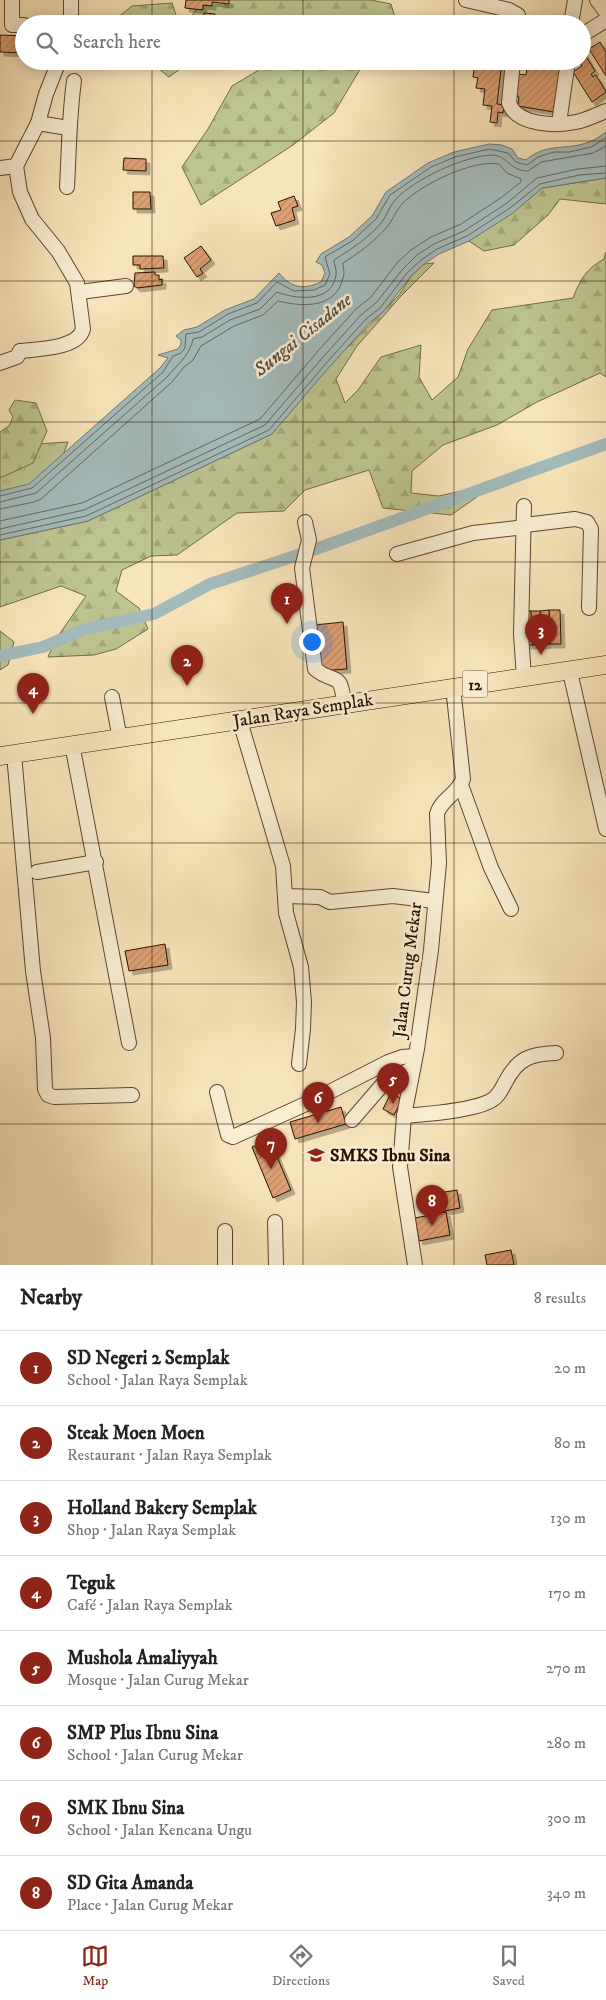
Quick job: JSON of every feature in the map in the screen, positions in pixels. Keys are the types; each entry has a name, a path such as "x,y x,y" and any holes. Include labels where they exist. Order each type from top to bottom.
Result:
{"main road":[{"name":"Jalan Raya Semplak","path":"7,755 240,721 453,687 606,666"}],"street":[{"path":"12,0 12,25 15,25"},
{"path":"71,0 72,15"},
{"path":"466,0 509,10 518,15"},
{"path":"572,15 575,0"},
{"path":"597,0 606,12"},
{"path":"591,29 606,20"},
{"path":"0,363 17,357 20,351 57,347 79,338 83,329 80,292 77,283 58,251 32,219 20,192 16,166 38,123 55,70"},
{"path":"512,70 510,103 514,112 526,119 559,123 579,121 606,111"},
{"path":"559,123 567,70"},
{"path":"67,188 68,128 74,81"},
{"path":"38,123 68,128"},
{"path":"0,168 16,166"},
{"path":"80,292 126,286"},
{"path":"524,506 521,634 524,678"},
{"path":"397,554 473,532 575,519 588,522 591,529 589,608"},
{"path":"305,522 309,540 302,568 315,669 338,679 343,690 344,704"},
{"path":"570,672 604,811 606,829"},
{"path":"453,687 463,779 461,785 492,868 511,909"},
{"path":"112,697 120,739"},
{"path":"240,721 283,866 286,913 300,967 304,1002 299,1064"},
{"path":"72,744 129,1043"},
{"path":"7,755 43,1038 45,1088 48,1094 54,1097 132,1095"},
{"name":"Jalan Curug Mekar","path":"415,1265 400,1167 404,1116 426,992 439,863 437,814 439,807 461,785"},
{"path":"37,872 96,862"},
{"path":"286,896 320,897 330,902 393,896 434,901"},
{"path":"404,1116 436,1113 490,1101 497,1096 516,1066 529,1056 556,1053"},
{"path":"217,1092 228,1135 233,1138 308,1103 388,1062 402,1057 414,1062"},
{"path":"352,1120 383,1084 414,1062"},
{"path":"275,1222 276,1265"},
{"path":"225,1231 225,1265"}],"green space":[{"path":"203,0 371,0 391,4 394,15 192,15"},
{"path":"172,3 176,15 121,15 132,6"},
{"path":"160,70 179,70 169,77"},
{"path":"259,70 360,70 334,113 293,145 201,205 182,167 208,129 232,86"},
{"path":"606,178 606,204 560,199 548,215 514,245 484,251 469,241 520,207 542,188"},
{"path":"606,252 606,377 600,373 537,402 497,425 443,445 412,471 411,493 439,496 497,483 451,515 383,508 369,470 305,490 284,511 237,513 177,555 151,556 122,570 116,591 139,608 148,629 116,649 94,655 48,657 56,639 86,596 61,586 0,607 0,540 88,521 272,434 332,363 399,295 412,275 424,264 434,263 401,296 357,346 336,379 345,403 358,390 381,357 421,345 419,377 432,400 458,377 468,349 492,310 573,298 584,276 604,259"},
{"path":"15,400 36,403 47,431 33,463 0,478 0,432 9,426 13,417 9,410"},
{"path":"68,442 52,484 0,499 0,469 37,444"},
{"path":"0,631 14,642 8,665 0,670"}],"water":[{"name":"Sungai Cisadane","path":"606,132 606,178 542,188 513,213 469,241 439,254 424,264 411,276 384,311 369,323 325,372 272,434 88,521 0,540 0,491 29,484 160,368 168,358 158,355 178,349 181,340 176,336 184,330 197,327 225,310 254,299 279,273 293,285 303,287 321,282 325,273 322,265 316,262 321,254 349,237 372,216 386,192 428,163 454,152 489,144 502,145 512,149 518,158 526,160 541,151 581,145 598,138"}],"building":[{"path":"186,0 229,0 229,4 212,2 212,6 203,5 203,10 185,8"},
{"path":"204,13 215,14 215,15 204,15"},
{"path":"0,35 15,36 15,53 0,52"},
{"path":"600,42 606,52 606,76 591,52 591,48"},
{"path":"591,65 595,71 591,74 593,77 596,75 606,92 592,102 573,72 576,70 591,70"},
{"path":"474,70 501,70 497,104 504,105 503,113 498,112 497,123 490,122 492,106 483,105 485,89 476,88 478,78 473,77"},
{"path":"527,70 562,70 559,101 555,101 554,112 518,106 519,97 516,96 518,74 526,75"},
{"path":"124,158 146,159 146,171 123,170"},
{"path":"133,192 150,192 151,209 133,209"},
{"path":"294,196 298,206 292,208 295,220 276,226 271,213 281,210 278,202"},
{"path":"201,246 211,260 200,269 203,273 197,277 184,258"},
{"path":"133,256 163,256 164,268 140,269 140,265 133,265"},
{"path":"155,272 155,275 159,275 159,280 162,279 162,285 137,288 134,286 135,273"},
{"path":"549,610 560,610 561,644 550,644"},
{"path":"549,610 550,644 541,645 540,611"},
{"path":"522,611 531,611 533,645 523,645"},
{"path":"531,611 540,611 541,645 533,645"},
{"path":"343,622 347,669 319,671 315,625"},
{"path":"165,944 168,965 129,971 125,951"},
{"path":"391,1093 402,1099 394,1115 383,1109"},
{"path":"341,1107 346,1124 295,1139 290,1122"},
{"path":"270,1140 291,1190 273,1198 252,1147"},
{"path":"457,1190 460,1208 430,1214 427,1195"},
{"path":"446,1212 450,1235 419,1241 415,1218"},
{"path":"511,1250 514,1265 487,1265 485,1255"}],"waterway":[{"path":"0,656 43,647 85,629 154,614 210,584 316,549 606,444"}],"place":[{"name":"SD Negeri 2 Semplak","path":"287,624"},
{"name":"Holland Bakery Semplak","path":"541,655"},
{"name":"Steak Moen Moen","path":"187,686"},
{"name":"Teguk","path":"33,714"},
{"name":"Mushola Amaliyyah","path":"393,1104"},
{"name":"SMP Plus Ibnu Sina","path":"318,1123"},
{"name":"SMKS Ibnu Sina","path":"316,1155"},
{"name":"SMK Ibnu Sina","path":"271,1169"},
{"name":"SD Gita Amanda","path":"432,1226"}]}
